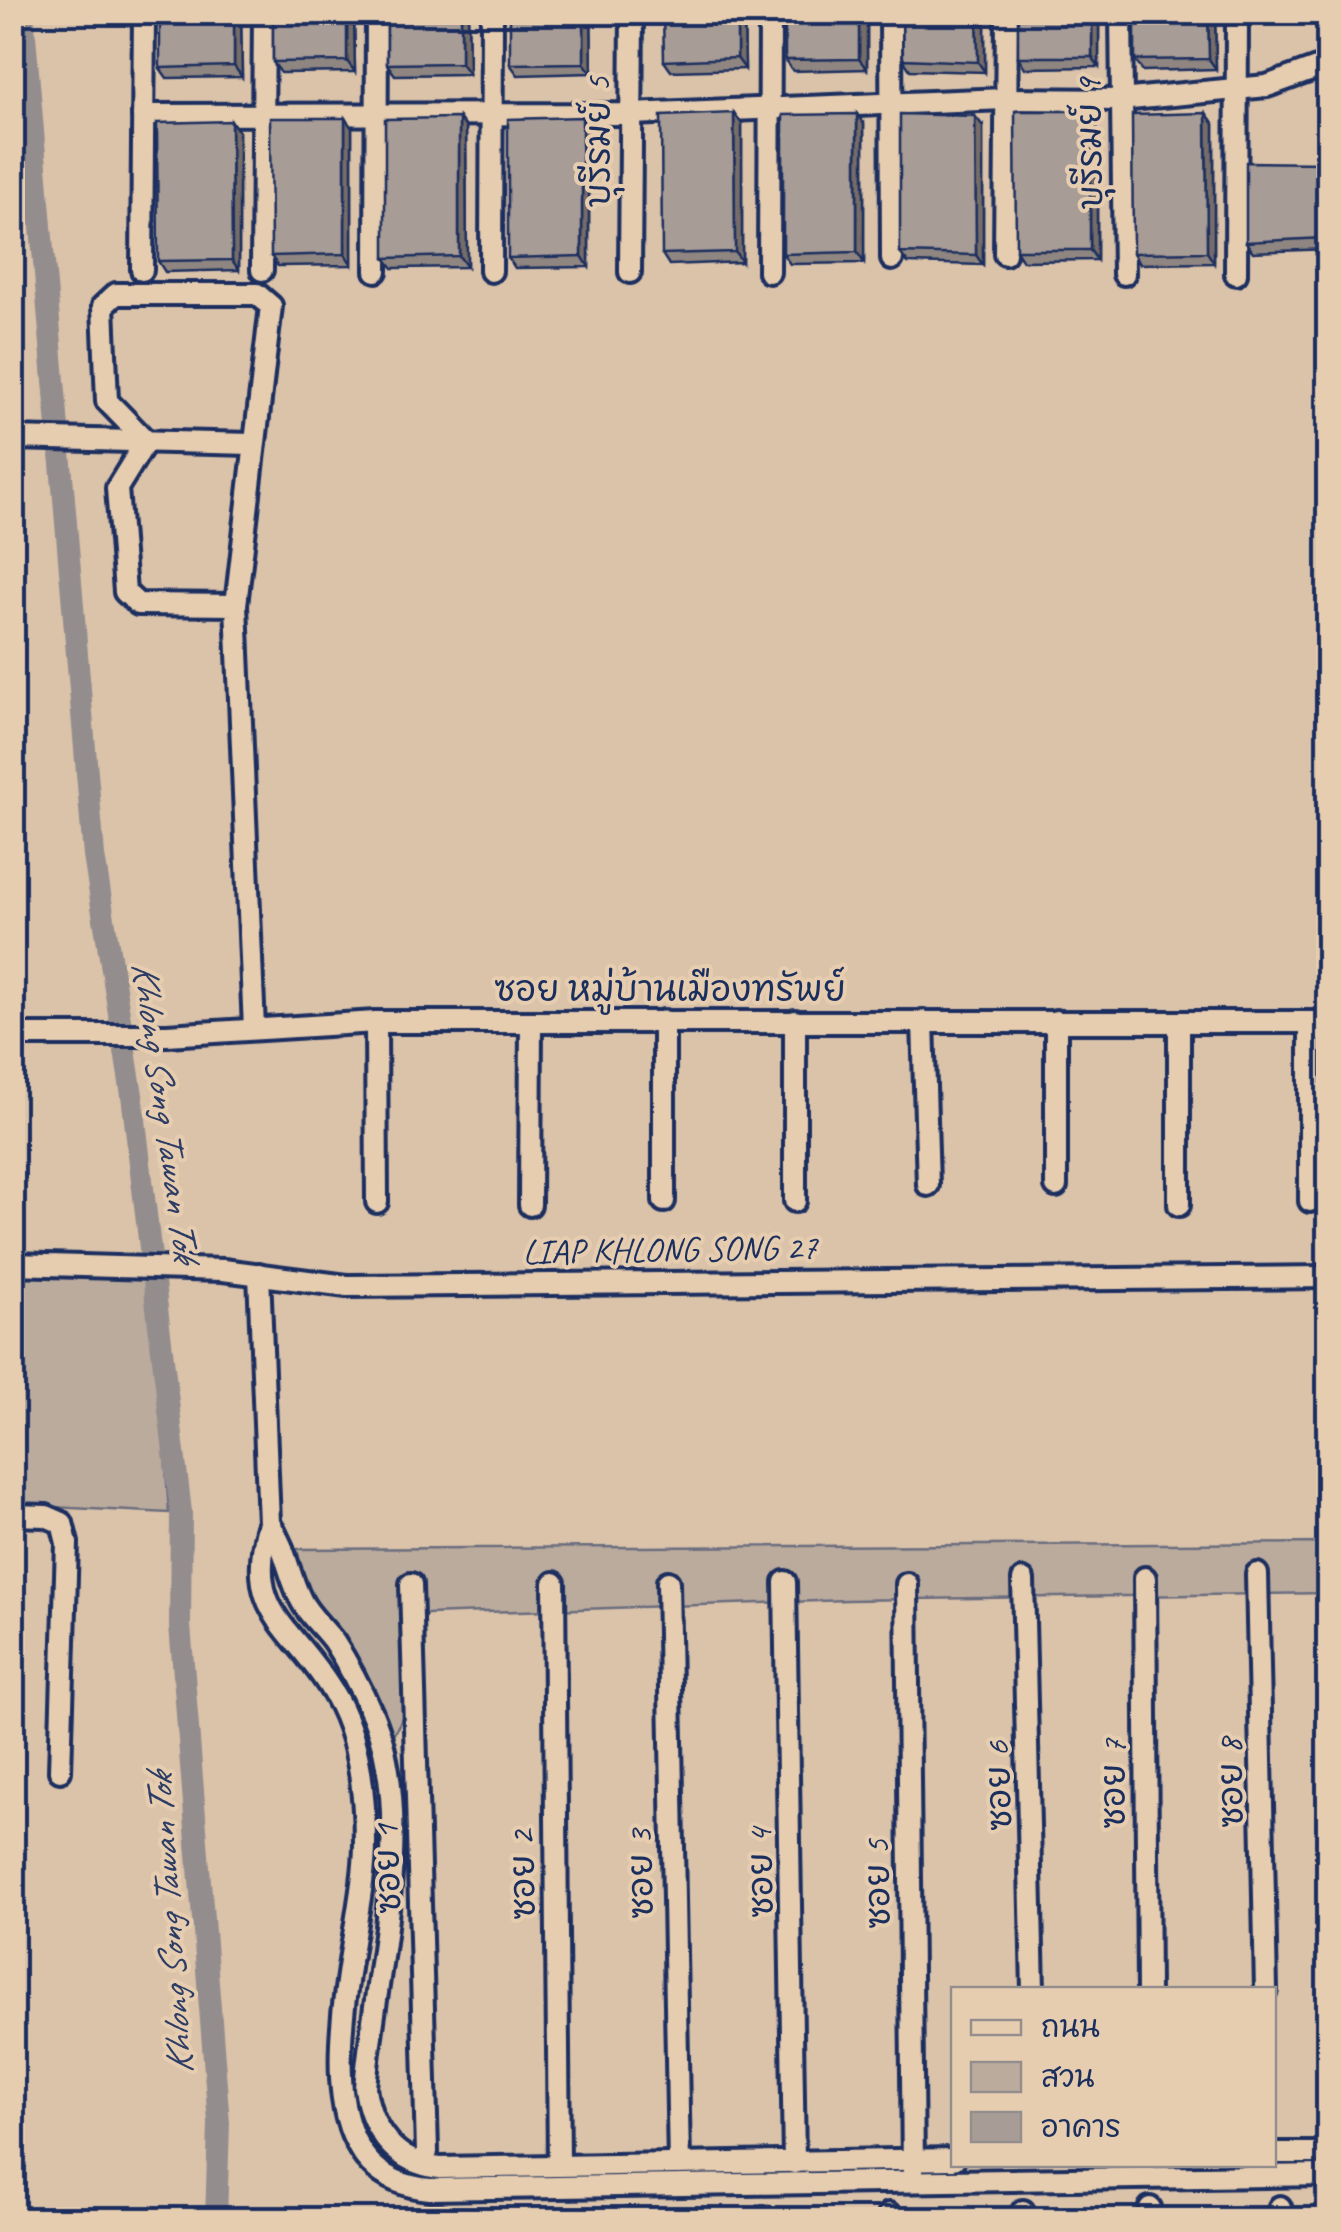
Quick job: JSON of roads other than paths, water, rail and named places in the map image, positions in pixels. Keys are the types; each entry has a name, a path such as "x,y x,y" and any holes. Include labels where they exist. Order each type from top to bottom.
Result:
{"street":[{"path":"142,270 144,12"},
{"path":"262,270 264,12"},
{"path":"376,270 377,12"},
{"path":"491,271 492,12"},
{"name":"บุุรีรมย์ 5","path":"630,272 632,12"},
{"path":"769,272 770,12"},
{"path":"891,12 892,259"},
{"path":"1005,254 1007,12"},
{"name":"บุุรีรมย์ 9","path":"1121,12 1124,274"},
{"path":"1236,274 1237,12"},
{"path":"143,115 630,114 1005,98 1120,100 1268,86 1328,64"},
{"path":"137,441 107,401 102,340 103,306 108,298 125,293 257,294 271,306 236,605 254,1029"},
{"path":"17,438 252,444"},
{"path":"137,441 120,478 116,500 125,592 138,604 236,605"},
{"path":"795,1021 795,1201"},
{"path":"924,1021 928,1184"},
{"path":"1056,1021 1056,1186"},
{"path":"376,1022 378,1202"},
{"name":"ซอย หมู่บ้านเมืองทรัพย์","path":"12,1035 167,1035 376,1022 1319,1022"},
{"path":"530,1205 531,1022"},
{"path":"664,1022 664,1201"},
{"path":"1178,1205 1179,1022"},
{"path":"1310,1201 1319,1022"},
{"name":"LIAP KHLONG SONG 27","path":"12,1264 259,1274 346,1286 1328,1276"},
{"path":"259,1274 269,1523 259,1560 260,1583 267,1603 336,1696 355,1745 363,1792 362,1887 342,2030 344,2115 352,2139 368,2158 406,2185 448,2189 913,2183 1270,2170 1328,2175"},
{"path":"12,1514 46,1516 62,1524 66,1543 60,1771"},
{"path":"269,1523 287,1551 302,1603 333,1641 358,1684 375,1721 387,1771 392,1871 365,2088 373,2124 394,2150 425,2167 951,2159"},
{"name":"ซอย 8","path":"1257,1574 1266,1987"},
{"name":"ซอย 7","path":"1145,1578 1148,1987"},
{"name":"ซอย 6","path":"1023,1580 1032,1987"},
{"name":"ซอย 3","path":"668,1582 679,2164"},
{"name":"ซอย 4","path":"785,1582 794,2163"},
{"name":"ซอย 2","path":"554,1583 559,2166"},
{"name":"ซอย 1","path":"411,1584 427,2152"},
{"name":"ซอย 5","path":"907,1584 913,2183"},
{"path":"336,1696 358,1684"},
{"path":"392,1871 420,1870"},
{"path":"362,1887 388,1893"},
{"path":"1276,2154 1328,2152"}],"waterway":[{"name":"Khlong Song Tawan Tok","path":"23,12 94,856 132,1095 181,1512 180,1625 219,2123 216,2220"}]}
